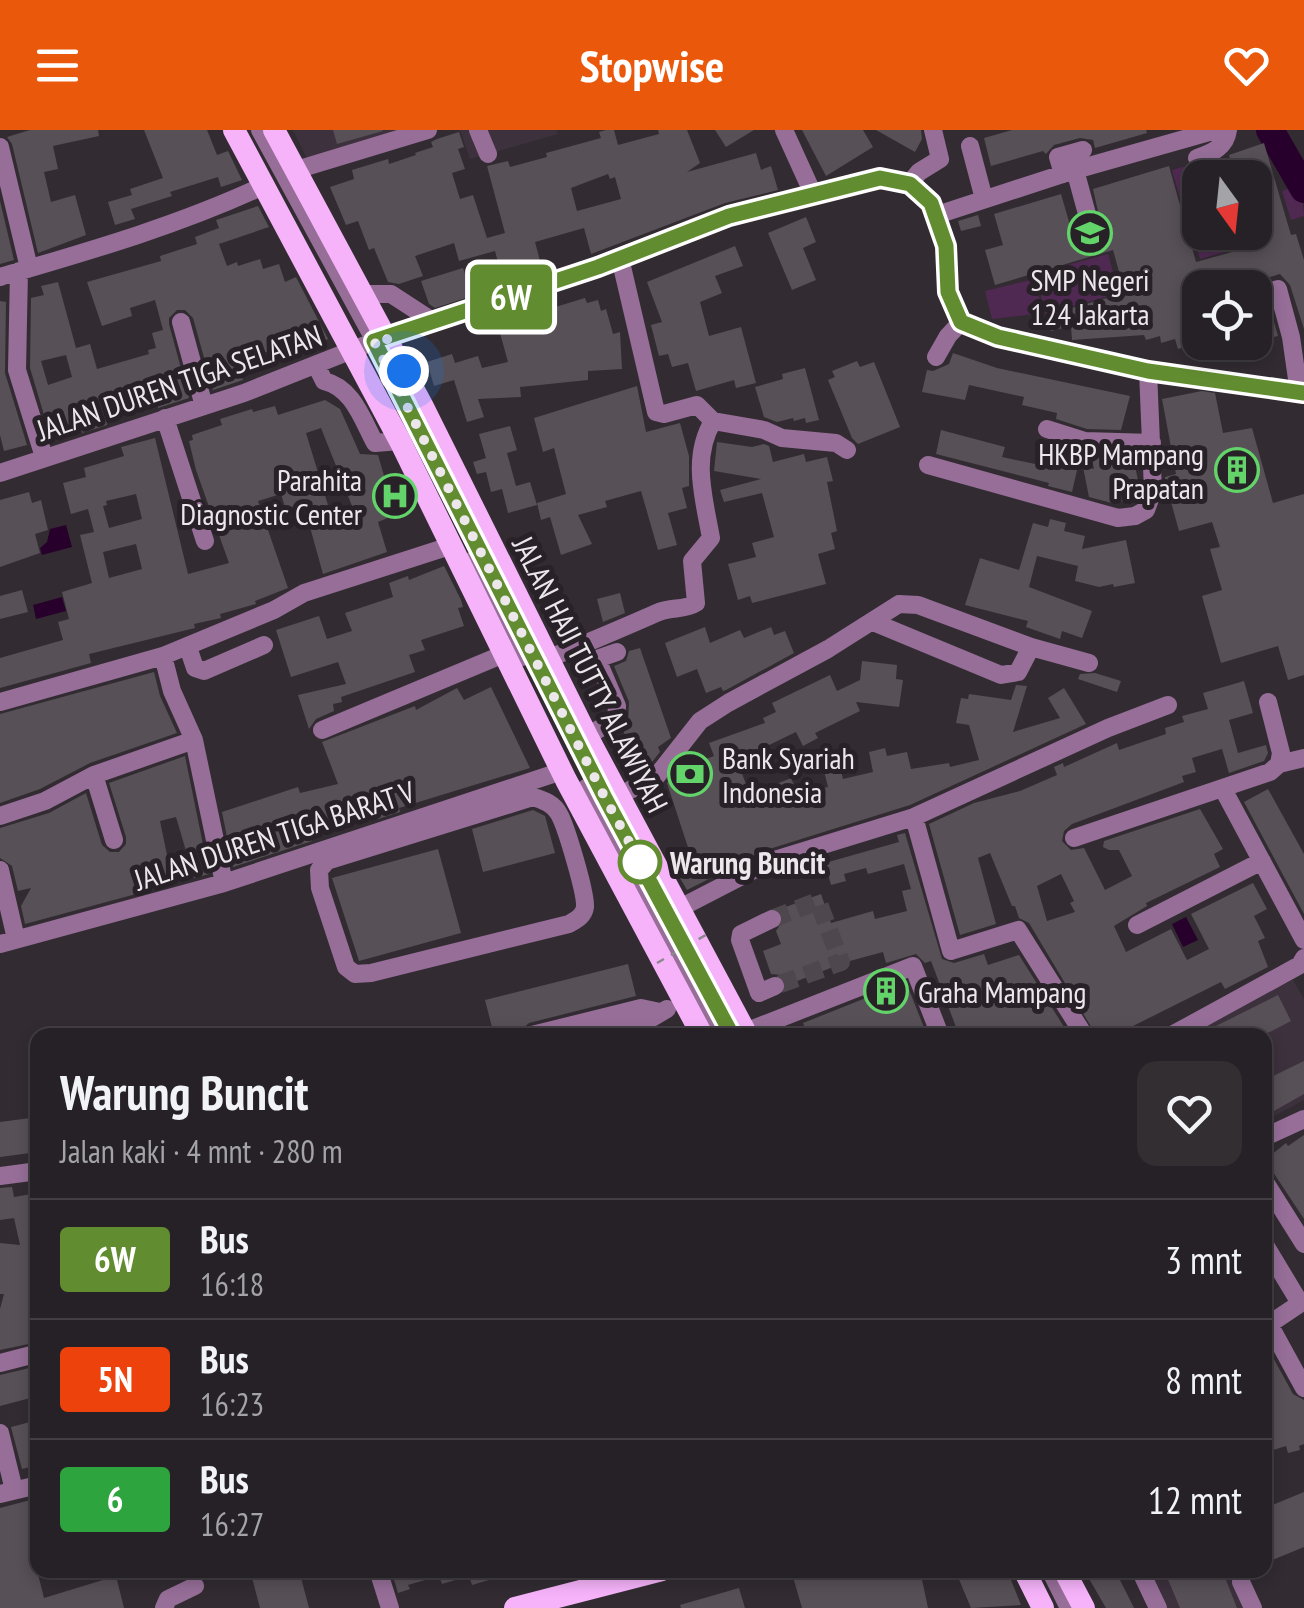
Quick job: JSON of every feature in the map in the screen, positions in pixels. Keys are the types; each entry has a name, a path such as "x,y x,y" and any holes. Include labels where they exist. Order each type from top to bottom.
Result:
{"main road":[{"path":"234,130 264,186 303,220 362,294 369,344 400,441 603,850 671,1006 695,1028"},
{"path":"274,130 296,170 303,220 369,344"},
{"name":"JALAN HAJI TUTTY ALAWIYAH","path":"369,344 548,658 739,1028"},
{"path":"515,1608 610,1578"},
{"path":"1028,1578 1043,1608"},
{"path":"1068,1578 1084,1608"}],"street":[{"path":"249,130 303,220"},
{"path":"260,130 303,220"},
{"path":"296,170 428,130"},
{"path":"478,130 488,154"},
{"path":"784,130 814,196"},
{"path":"933,130 940,160 919,172 910,184 924,193 937,215 946,246 948,292 961,322 998,337 1148,371 1301,393 1278,289 1272,291"},
{"path":"937,215 1216,130"},
{"path":"1198,158 1225,143 1228,130"},
{"path":"970,146 984,199"},
{"path":"0,147 24,270 17,370 44,458"},
{"path":"1084,150 1058,157 1088,214"},
{"name":"JALAN DUREN TIGA SELATAN","path":"0,473 204,406 729,216 880,178 910,184"},
{"path":"0,277 176,222 264,186"},
{"path":"620,258 656,412 664,414 696,405 713,421 764,430 782,438 836,442 847,450"},
{"path":"362,294 391,294 434,322"},
{"path":"181,322 204,406"},
{"path":"936,357 961,322"},
{"path":"369,344 604,796 738,1028"},
{"path":"369,344 624,863 714,1028"},
{"path":"316,365 324,381 337,384 349,395 375,443 400,441"},
{"path":"928,465 1118,518 1135,516 1150,503 1148,371"},
{"path":"164,418 205,541"},
{"path":"548,658 636,625 662,610 696,603 692,561 711,538 700,479 701,450 713,421"},
{"path":"1047,430 1085,441 1152,443"},
{"path":"0,702 163,656 304,594 450,546"},
{"path":"618,796 656,777 700,721 898,604 910,602 1031,647 1089,663"},
{"path":"873,622 1001,675 1018,672 1031,647"},
{"path":"188,647 195,668 204,671 264,645"},
{"path":"587,736 616,719 616,706 598,660 618,652"},
{"path":"322,730 504,654"},
{"path":"163,656 172,690 194,740 224,882"},
{"path":"1268,702 1279,764"},
{"path":"678,908 771,861 914,817 1108,728 1168,705"},
{"path":"0,816 45,801 94,774 194,740"},
{"path":"1074,838 1304,758"},
{"path":"94,774 114,840"},
{"path":"542,800 559,813 585,907 581,917 570,924 371,973 354,974 346,967 320,888 320,870 327,861 542,800 567,781"},
{"name":"JALAN DUREN TIGA BARAT V","path":"8,942 567,781"},
{"path":"1223,789 1304,940"},
{"path":"914,817 951,952 1018,930 1080,1028"},
{"path":"575,864 603,850"},
{"path":"1136,925 1262,862"},
{"path":"0,870 8,942"},
{"path":"729,1004 767,989 740,940 741,934 772,919"},
{"path":"1184,1028 1302,962"},
{"path":"785,1027 913,966 937,1028"},
{"path":"560,1028 641,1008 671,1006"},
{"path":"620,1028 644,1022 671,1006"},
{"path":"1272,1135 1304,1119"},
{"path":"0,1176 30,1171"},
{"path":"1272,1193 1304,1244"},
{"path":"1272,1255 1302,1302 1272,1322"},
{"path":"1272,1334 1304,1388"},
{"path":"0,1363 30,1355"},
{"path":"0,1433 7,1492"},
{"path":"381,1578 390,1608"},
{"path":"1042,1578 1057,1608"},
{"path":"1054,1578 1070,1608"},
{"path":"1144,1578 1158,1608"},
{"path":"1241,1582 1253,1608"},
{"path":"164,1608 168,1600 195,1586"}],"path":[{"path":"657,963 711,932"}],"shaded area":[{"path":"293,130 428,130 312,169"},
{"path":"460,130 556,130 558,134 470,159"},
{"path":"1182,167 1182,205 1172,170"},
{"path":"1301,185 1304,216 1291,220 1282,191"},
{"path":"1197,250 1232,250 1200,259"},
{"path":"1108,254 1119,293 1046,314 1035,274"},
{"path":"1034,279 1043,313 992,319 985,291"},
{"path":"66,525 72,547 42,555 40,548 47,542 50,529"},
{"path":"62,597 66,611 36,619 33,605"},
{"path":"1186,917 1198,940 1183,947 1172,924"},
{"path":"1293,980 1304,999 1304,1100 1272,1117 1272,1028 1189,1028"},
{"path":"1154,1578 1241,1578 1253,1608 1167,1608"}],"building":[{"path":"30,130 98,130 99,136 53,146 58,169 44,172 51,202 75,195 86,235 38,253 12,144 7,137"},
{"path":"144,130 207,130 217,155 228,151 242,180 221,187 218,177 170,192 172,196 131,209 135,219 115,225 108,202 132,195 130,189 163,178"},
{"path":"333,130 382,130 383,131 337,144"},
{"path":"614,130 618,145 659,134 658,130 687,130 700,163 687,172 756,153 761,170 771,166 778,190 725,203 591,254 584,228 535,242 543,272 504,285 495,251 459,261 454,243 415,256 423,276 399,284 388,282 358,221 346,225 330,187 354,179 352,170 416,155 433,147 431,142 459,132 464,147 458,149 465,169 452,173 460,199 473,195 487,238 505,233 487,166 508,161 510,167 547,157 546,153 601,138 599,132","holes":["608,174 610,179 615,177 621,199 577,211 571,188"]},
{"path":"715,130 754,130 726,147"},
{"path":"802,130 863,130 873,147 826,176"},
{"path":"876,130 921,130 922,139 915,152"},
{"path":"1012,130 1147,133 1095,148 1093,140 1080,138 1054,145 1046,154 1043,151 991,166 984,138"},
{"path":"1264,143 1269,160 1230,160 1229,155"},
{"path":"1169,166 1182,212 1182,250 1193,250 1196,262 1240,250 1272,250 1272,170 1291,235 1296,234 1304,260 1304,329 1290,285 1280,274 1272,276 1272,270 1182,270 1182,348 1178,349 1175,339 1161,343 1160,336 1146,340 1144,335 1072,340 1071,326 1051,331 1047,315 1125,293 1113,250 995,285 985,250 1003,245 994,214 1061,194 1070,225 1089,226 1099,216 1093,189"},
{"path":"0,201 14,260 0,264"},
{"path":"258,206 269,227 219,244 227,266 260,259 263,269 279,264 285,282 296,277 328,339 317,344 314,337 237,361 243,380 213,390 193,318 185,310 177,310 169,324 189,398 158,408 155,396 117,407 118,411 105,415 107,425 82,433 80,425 50,435 30,368 31,298 44,295 41,286 58,282 76,348 90,344 97,369 149,354 148,350 156,348 152,333 163,330 155,300 130,308 132,316 102,326 87,282 161,261 160,256 197,244 195,237 219,228 216,220","holes":["66,355 72,377 48,385 41,361"]},
{"path":"978,215 981,226 961,231 958,221"},
{"path":"806,217 816,242 803,248 816,280 792,290 768,233"},
{"path":"735,246 743,266 715,276 722,293 700,302 709,336 741,327 756,383 736,388 734,380 696,391 688,363 672,367 668,354 659,356 651,325 662,322 647,282"},
{"path":"463,268 472,296 435,308 429,304 421,281"},
{"path":"585,298 587,303 598,300 601,311 606,309 613,334 620,332 622,369 588,371 588,380 520,387 521,397 478,399 484,417 467,422 454,380 434,386 427,362 452,354 455,363 478,356 482,368 508,362 498,326"},
{"path":"0,301 6,302 5,373 27,445 4,451 0,435"},
{"path":"1272,315 1278,336 1272,338"},
{"path":"953,353 997,368 1130,396 1121,430 1087,429 1056,419 1057,413 1022,405 1024,397 969,385 965,400 922,392 927,370 949,364"},
{"path":"857,361 860,367 874,362 900,427 858,444 828,380 835,377 832,371"},
{"path":"805,368 819,420 806,423 805,418 793,418 777,422 764,417 755,387"},
{"path":"637,386 646,432 680,423 689,456 689,486 682,488 687,508 668,513 677,545 658,550 641,491 605,501 607,507 578,515 592,544 561,555 550,517 541,520 537,503 566,494 554,448 543,452 534,418"},
{"path":"1202,391 1215,393 1223,433 1252,428 1273,503 1304,494 1304,675 1288,680 1278,646 1221,663 1202,596 1222,590 1210,549 1220,547 1212,522 1179,531 1165,480 1176,474 1162,399"},
{"path":"325,400 340,409 360,454 378,455 385,479 376,482 390,517 378,522 387,552 323,574 305,509 287,514 281,494 258,501 288,588 255,601 256,604 220,614 221,618 194,624 195,628 89,654 91,663 0,688 0,658 63,640 58,622 69,619 62,592 92,583 80,535 94,532 88,509 71,514 63,483 86,477 84,468 124,456 121,447 155,438 188,574 229,563 189,441 193,440 192,435 222,425 220,419 252,409 253,412 275,406 278,415","holes":["321,428 358,521 335,528 306,433","136,494 142,519 109,528 103,506 106,501","136,544 142,569 109,578 103,552"]},
{"path":"510,426 517,450 507,453 516,486 530,482 537,505 508,513 502,489 491,492 486,472 477,474 473,462 486,458 479,434"},
{"path":"941,430 1005,447 1002,457 1035,464 1037,457 1078,466 1072,492 936,454"},
{"path":"717,442 752,447 764,444 769,446 773,462 804,454 806,462 827,457 833,481 827,482 837,531 831,533 835,549 818,554 826,584 752,603 750,596 738,600 728,564 756,557 752,543 774,537 762,493 724,502 720,490 761,479 714,471"},
{"path":"1091,454 1133,455 1140,491 1137,499 1112,503 1089,497 1083,467 1094,469"},
{"path":"29,492 32,503 41,500 48,530 35,534 40,553 0,567 0,500"},
{"path":"1050,519 1066,523 1064,531 1085,536 1082,549 1126,540 1135,583 1114,587 1075,581 1078,566 1037,556 1029,587 1092,611 1082,638 1062,631 1060,639 1026,627 1028,621 965,605 980,558 1019,570 1033,523 1048,527"},
{"path":"444,566 461,600 463,607 458,608 464,626 421,640 425,650 409,655 415,672 341,697 342,702 333,704 334,711 316,719 309,729 298,695 346,684 338,662 291,677 276,630 319,616 327,639 352,631 345,613 393,597 389,583 408,576 409,580"},
{"path":"22,590 28,612 0,619 0,596"},
{"path":"620,593 625,613 603,622 597,599"},
{"path":"705,627 710,643 740,630 744,638 771,627 774,635 785,631 794,653 726,690 721,687 706,693 697,669 677,677 665,643"},
{"path":"640,648 671,738 658,747 660,752 648,767 636,773 623,729 628,726 629,702 614,666 626,661 629,651"},
{"path":"862,661 897,665 896,679 903,680 899,707 856,702 860,711 815,733 818,738 803,746 796,732 765,747 767,753 738,763 750,795 791,778 798,794 828,787 821,759 837,755 843,779 873,772 869,752 885,748 887,756 907,752 911,769 949,763 950,767 979,760 969,725 956,723 961,698 968,699 969,694 1011,700 1016,685 1027,686 1013,732 1060,718 1048,698 1064,688 1086,724 910,805 766,850 687,890 680,878 696,872 667,783 678,769 714,756 709,743 765,723 763,718 776,712 772,703 830,675 837,691 860,680"},
{"path":"154,672 177,733 90,763 40,789 0,803 0,714"},
{"path":"1095,673 1121,681 1117,692 1078,679 1080,674"},
{"path":"1244,681 1253,713 1229,720 1238,753 1266,745 1264,761 1229,773 1222,749 1192,758 1196,772 1182,776 1184,782 1072,824 1064,831 1062,841 1071,850 1084,848 1105,890 1132,876 1119,850 1103,847 1104,841 1200,809 1223,849 1214,854 1220,867 1146,903 1147,906 1114,926 1126,952 1171,929 1187,960 1209,949 1191,914 1253,883 1267,909 1254,916 1265,938 1258,941 1268,967 1225,989 1221,982 1129,1028 1092,1028 1029,923 1019,918 1012,906 990,853 978,858 996,924 960,935 929,824 974,803 1020,791 1057,775 1054,767 1063,763 1064,767 1117,743 1119,750 1166,734 1165,728 1184,722 1182,716 1208,709 1203,693","holes":["1061,874 1074,901 1070,903 1075,912 1047,921 1037,886"]},
{"path":"491,687 530,768 399,808 400,812 378,819 376,814 349,821 351,827 310,836 312,841 233,867 222,812 298,787 300,793 338,784 322,742 415,706 416,710 457,688 464,700"},
{"path":"185,756 209,874 194,878 176,817 160,821 173,884 25,924 21,906 31,888 18,891 12,866 0,858 0,828 49,813 86,793 102,845 110,852 119,852 126,837 109,783"},
{"path":"1268,789 1304,854 1304,914 1244,802"},
{"path":"533,810 545,816 555,853 483,872 472,829"},
{"path":"905,833 942,959 954,963 984,954 988,965 1019,955 1065,1028 956,1028 931,961 925,963 916,954 886,963 883,952 787,985 782,975 771,974 763,951 781,944 776,931 784,919 780,909 821,894 831,923 873,911 875,919 907,911 902,891 911,889 904,864 868,874 866,868 844,874 846,881 831,885 825,863 899,842 897,835"},
{"path":"438,849 461,933 359,961 332,878"},
{"path":"628,964 636,996 529,1023 523,1028 492,1028 485,1000"},
{"path":"906,982 924,1028 805,1028 803,1023"},
{"path":"1278,995 1291,1021 1272,1031 1212,1028"},
{"path":"1304,1061 1304,1094 1272,1112 1272,1077"},
{"path":"30,1118 30,1153 0,1157 0,1122"},
{"path":"1304,1135 1304,1219 1272,1171 1272,1154 1286,1143 1288,1146"},
{"path":"12,1187 14,1197 30,1194 30,1344 0,1350 4,1294 0,1294 0,1243 20,1245 14,1218 0,1220 0,1188"},
{"path":"1272,1356 1293,1394 1304,1400 1304,1444 1299,1446 1300,1450 1288,1453 1286,1446 1272,1450"},
{"path":"30,1368 30,1398 0,1406 0,1375"},
{"path":"30,1422 30,1467 22,1469 11,1427"},
{"path":"1304,1492 1304,1547 1272,1560 1272,1505"},
{"path":"30,1500 30,1578 39,1578 44,1598 116,1578 124,1608 0,1608 0,1508"},
{"path":"252,1578 301,1578 309,1608 260,1608"},
{"path":"393,1578 432,1578 408,1585 410,1589 398,1593"},
{"path":"440,1578 462,1578 442,1584"},
{"path":"470,1578 488,1578 489,1580 472,1585"},
{"path":"793,1578 922,1578 928,1608 802,1608"},
{"path":"958,1578 1010,1578 1021,1605 971,1608"},
{"path":"1089,1578 1124,1578 1120,1580 1134,1608 1106,1608"},
{"path":"1167,1578 1229,1578 1226,1580 1237,1608 1180,1608"},
{"path":"739,1588 745,1608 680,1605"}],"waterway":[{"path":"1270,130 1304,189"}],"tunnel":[{"path":"772,919 818,901 841,962 775,986"}],"bus line":[{"name":"6W","path":"728,1028 604,796 374,341 598,267 729,216 880,178 910,184 931,203 946,246 948,292 961,322 998,337 1148,371 1304,393"}],"place":[{"name":"SMP Negeri 124 Jakarta","path":"1090,233"},
{"name":"HKBP Mampang Prapatan","path":"1237,470"},
{"name":"Parahita Diagnostic Center","path":"395,496"},
{"name":"Bank Syariah Indonesia","path":"690,774"},
{"name":"Warung Buncit","path":"640,862"},
{"name":"Graha Mampang","path":"886,991"}],"route":[{"path":"404,371 386,337 374,341 640,862"}]}
